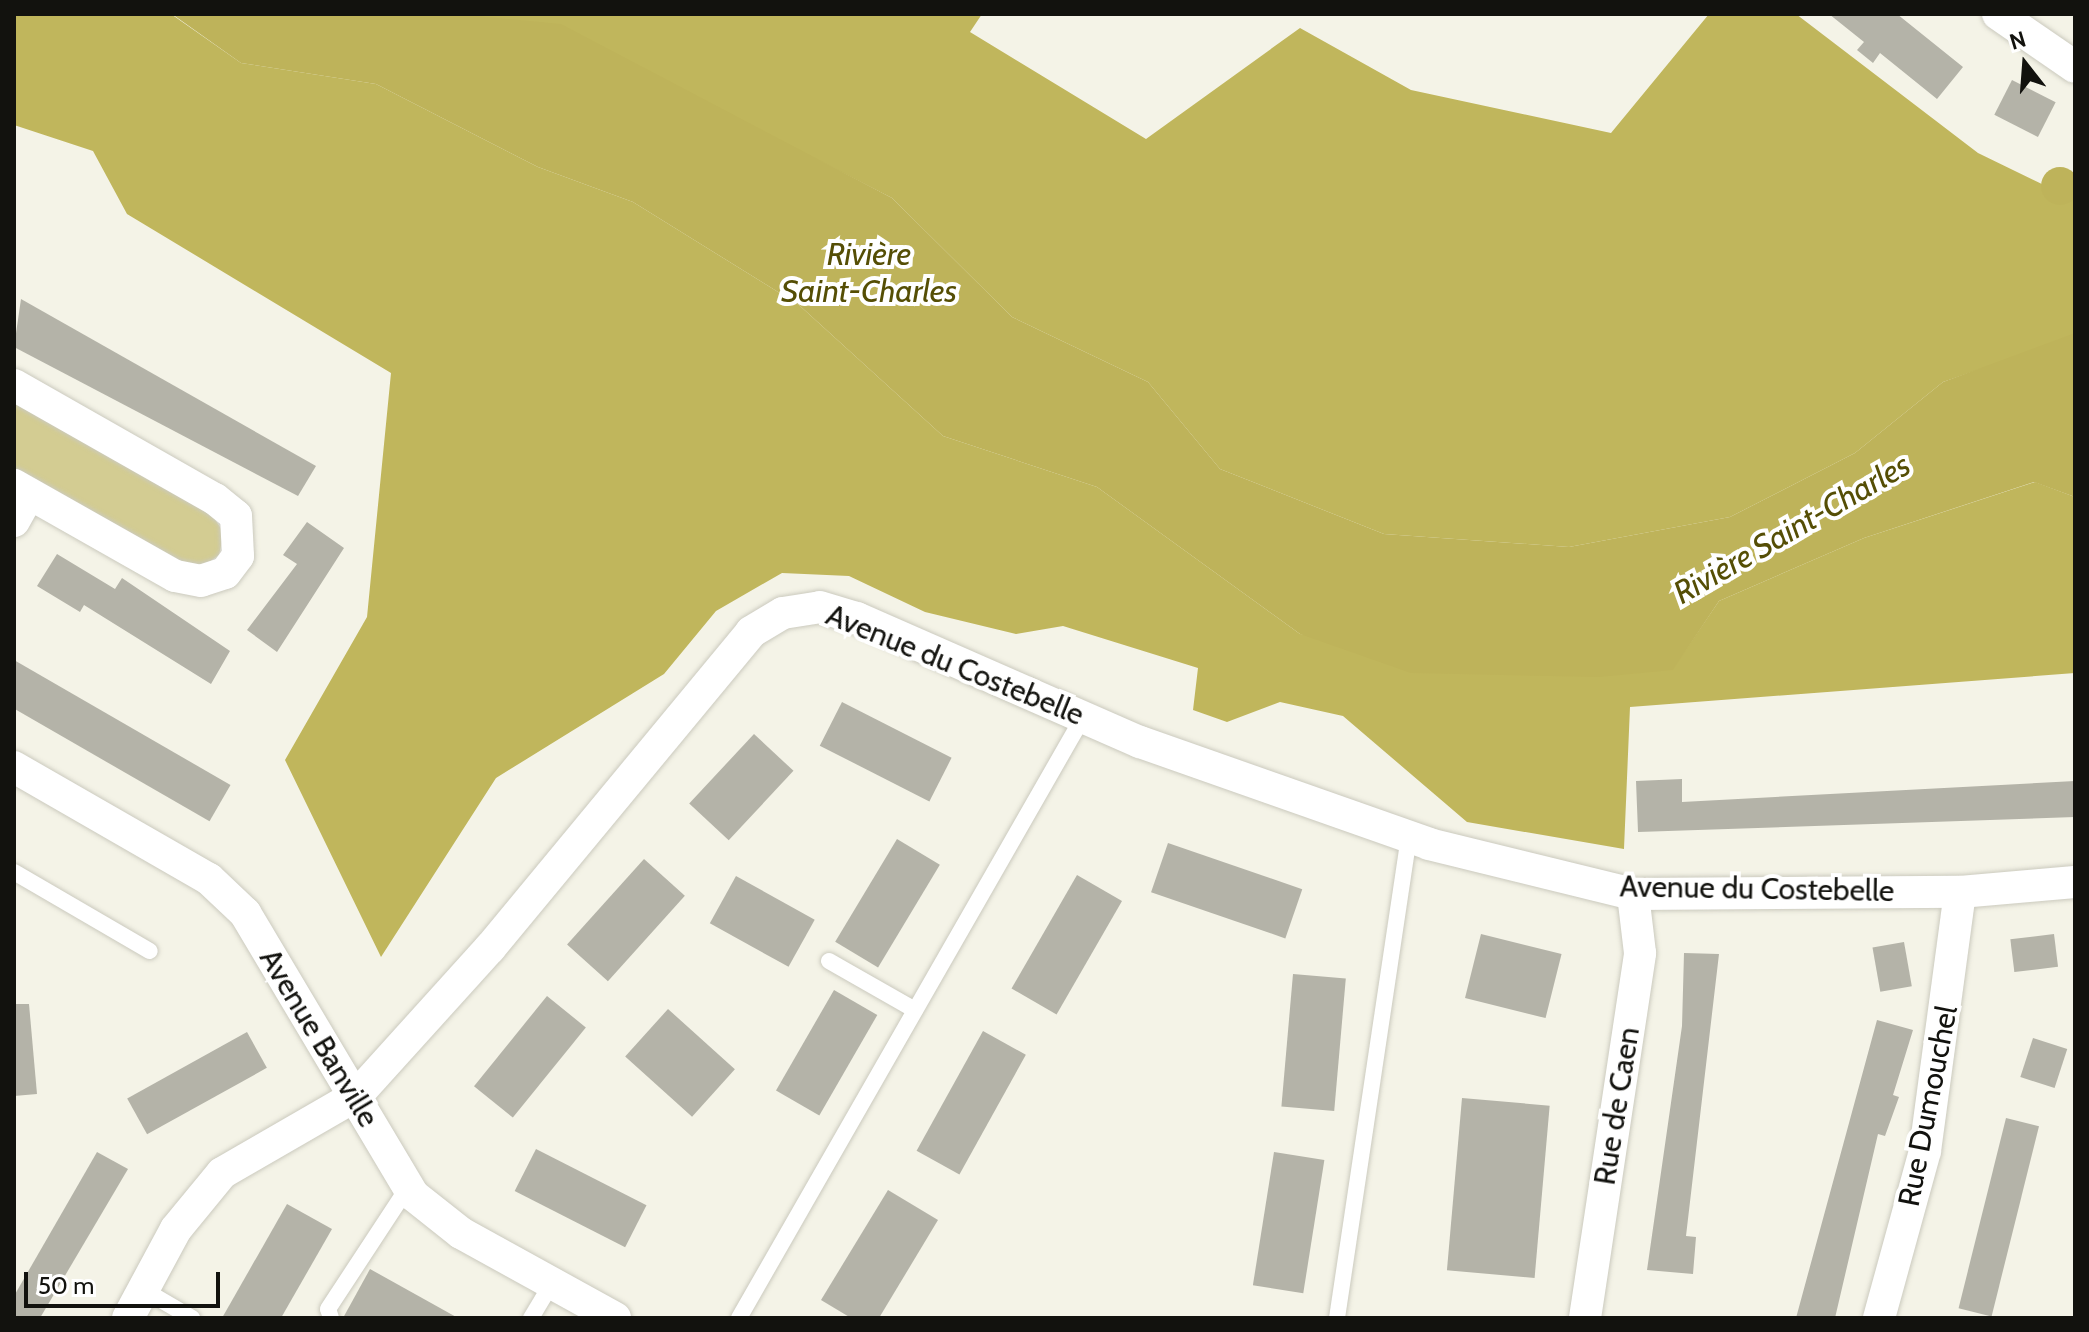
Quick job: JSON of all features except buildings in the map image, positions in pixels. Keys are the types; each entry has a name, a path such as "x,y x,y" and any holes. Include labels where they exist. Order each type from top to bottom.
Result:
{"street":[{"path":"1998,14 2075,67"},
{"path":"14,385 215,499 236,516 238,556 225,573 201,581 175,576 19,500"},
{"name":"Avenue du Costebelle","path":"128,1318 176,1229 222,1173 357,1095 490,948 751,632 783,613 820,607 857,618 1083,717 1409,837 1633,894 1960,892 2075,882"},
{"name":"Avenue Banville","path":"14,767 209,879 245,913 357,1095 408,1187 461,1233 615,1318"},
{"name":"Rue Dumouchel","path":"1879,1318 1925,1151 1960,892"},
{"name":"Rue de Caen","path":"1585,1318 1640,953 1633,894"}],"lane":[{"path":"739,1318 1083,717"},
{"path":"1337,1318 1409,837"},
{"path":"14,872 150,951"},
{"path":"829,961 915,1010"},
{"path":"331,1318 328,1309 408,1187"},
{"path":"531,1318 552,1283"},
{"path":"144,1290 192,1318"}],"shaded area":[{"path":"14,14 171,14 241,63 376,84 538,167 633,202 799,305 943,436 1097,487 1300,634 1672,670 1719,601 1864,538 2035,482 2075,497 2075,673 1630,707 1624,849 1467,822 1343,716 1280,702 1227,722 1193,710 1198,668 1063,626 1016,634 925,612 849,576 782,573 716,611 664,674 496,778 381,957 285,760 367,617 391,373 127,214 93,151 14,125"},
{"path":"455,14 982,14 970,32 1146,139 1300,28 1411,90 1611,133 1709,14 1796,14 1978,153 2075,200 2075,336 1943,382 1855,453 1730,517 1569,547 1384,534 1220,469 1148,382 1012,317 892,198 775,138"},
{"path":"14,403 212,515 224,533 219,555 202,567 180,563 14,469"}],"water":[{"name":"Rivière Saint-Charles","path":"172,14 455,14 561,24 892,198 1012,317 1148,382 1220,469 1384,534 1569,547 1730,517 1855,453 1943,382 2075,333 2075,497 2034,482 1864,538 1719,601 1673,670 1599,677 1411,673 1300,634 1097,487 943,436 799,305 633,202 538,167 376,84 241,63"},
{"path":"2060,167 2074,172 2079,186 2074,200 2060,205 2046,200 2041,186 2046,172"}]}
